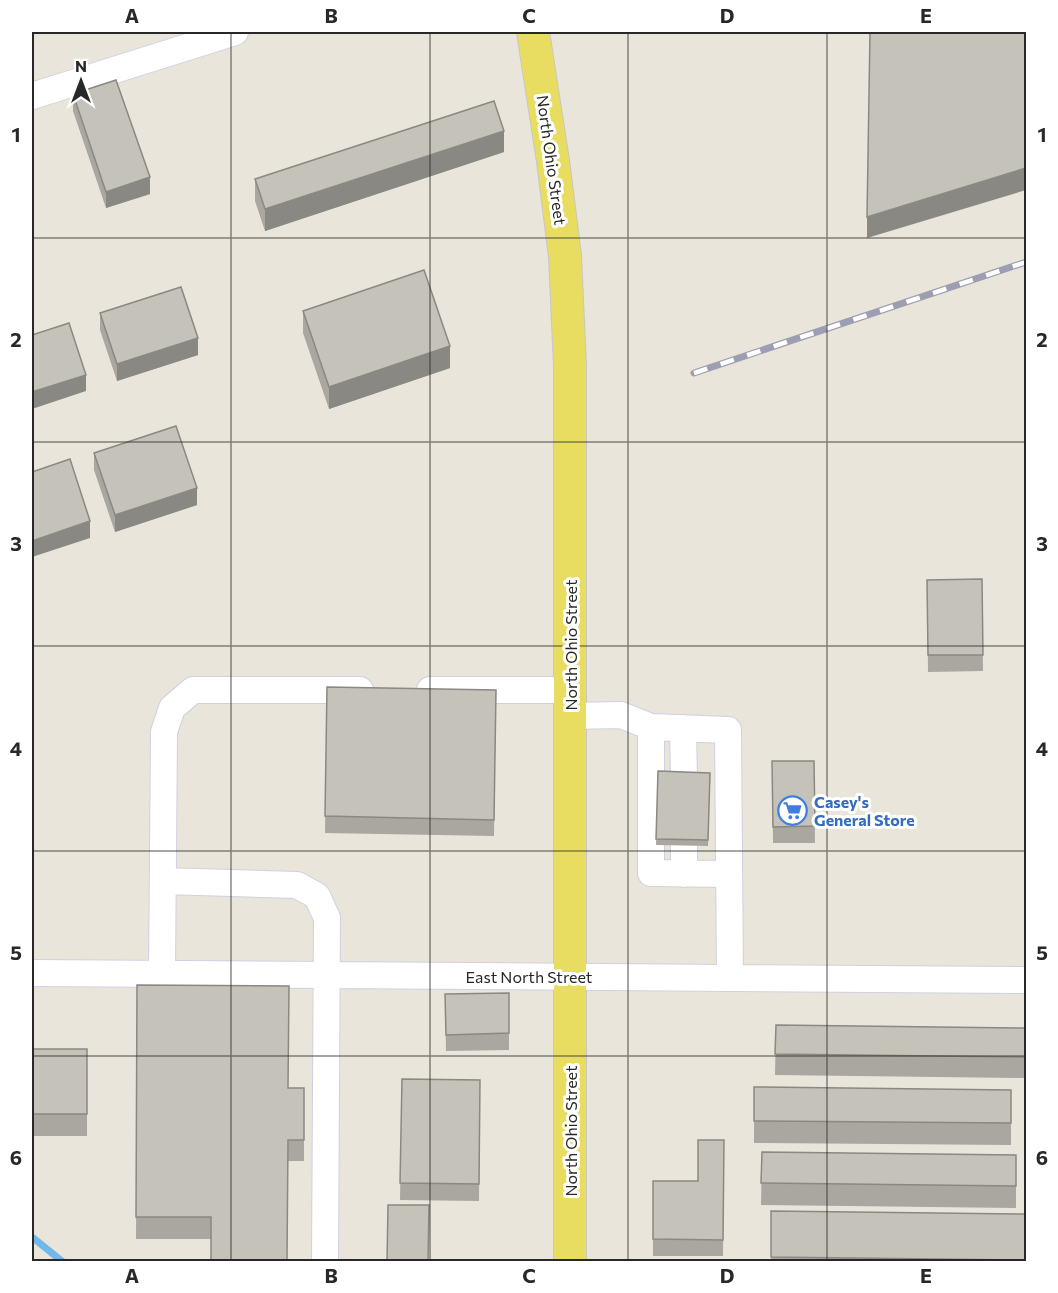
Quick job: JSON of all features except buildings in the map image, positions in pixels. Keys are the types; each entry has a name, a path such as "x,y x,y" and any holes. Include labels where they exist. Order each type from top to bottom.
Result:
{"main road":[{"name":"North Ohio Street","path":"533,32 565,256 570,366 570,1262"}],"street":[{"path":"32,96 235,32"},
{"path":"162,974 164,732 172,708 193,690 394,690 570,703 621,715 651,727 728,730 730,978"},
{"path":"651,727 651,873 728,874"},
{"path":"683,729 684,778"},
{"path":"684,845 684,874"},
{"path":"163,881 297,885 317,896 327,918 325,1262"},
{"name":"East North Street","path":"32,973 1026,980"}],"waterway":[{"path":"32,1237 63,1262"}],"railway":[{"path":"694,373 1026,262"}],"place":[{"name":"Casey's General Store","path":"793,810"}]}
